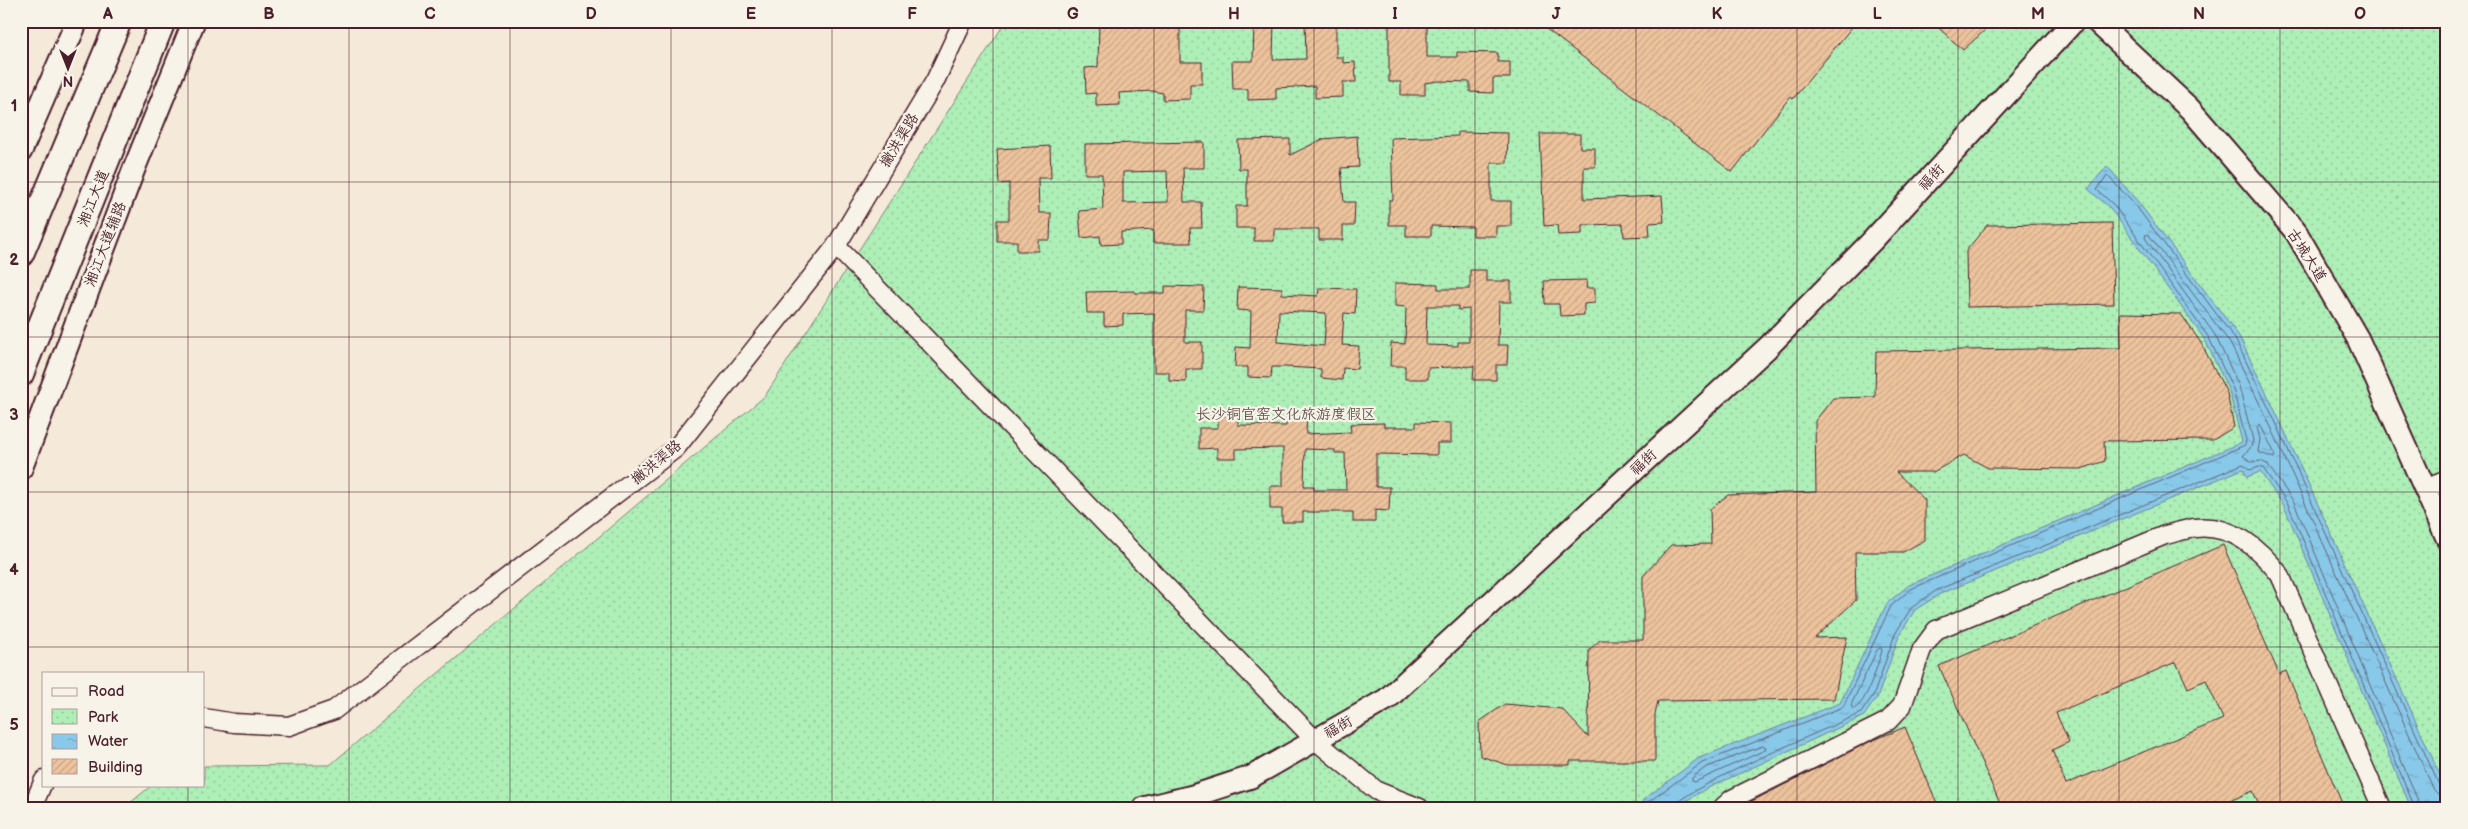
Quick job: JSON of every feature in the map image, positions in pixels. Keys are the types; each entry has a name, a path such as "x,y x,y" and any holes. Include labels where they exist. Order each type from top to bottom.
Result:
{"main road":[{"path":"21,254 119,21"},
{"name":"湘江大道","path":"21,374 164,21"}],"street":[{"path":"21,151 76,21"},
{"name":"湘江大道辅路","path":"21,469 134,169 194,21"},
{"name":"撇洪渠路","path":"205,718 234,723 288,726 334,710 676,448 836,246 935,81 963,21"},
{"name":"福街","path":"1144,808 1193,796 1251,777 1386,699 1760,354 1872,241 2074,21"},
{"name":"古城大道","path":"2096,21 2190,109 2296,232 2358,339 2447,538"},
{"path":"836,246 1315,740 1377,791 1420,808"},
{"path":"2425,489 2447,480"},
{"path":"1722,808 1732,799 1888,720 1902,706 1922,649 1936,630 2165,535 2196,528 2224,530 2243,539 2263,554 2280,575 2382,808"},
{"path":"32,808 42,785"}],"green space":[{"name":"长沙铜官窑文化旅游度假区","path":"1006,21 2447,21 2447,808 124,808 151,786 205,786 205,766 330,765 765,396"}],"water":[{"path":"2107,166 2139,203 2239,336 2281,423 2447,790 2447,808 2411,808 2284,506 2260,472 2247,477 2243,469 1940,594 1915,610 1899,636 1878,696 1864,716 1706,789 1674,808 1639,808 1643,800 1699,758 1840,703 1887,603 1909,585 2242,442 2229,391 2205,340 2110,208 2088,189"}],"building":[{"path":"1099,21 1180,21 1180,62 1202,62 1202,84 1190,84 1190,99 1163,100 1163,93 1152,91 1119,93 1120,105 1096,106 1096,93 1086,94 1085,68 1098,67"},
{"path":"1254,21 1274,21 1273,60 1306,59 1305,21 1336,21 1336,57 1343,57 1343,63 1355,62 1356,82 1343,82 1343,97 1315,98 1315,86 1276,88 1276,99 1248,100 1248,89 1233,89 1232,61 1253,61"},
{"path":"1389,21 1427,21 1427,57 1457,57 1457,52 1498,53 1498,62 1510,62 1510,78 1493,78 1493,93 1470,92 1470,82 1438,81 1425,83 1425,95 1401,95 1401,82 1389,82"},
{"path":"1536,21 1857,21 1793,99 1790,97 1732,172"},
{"path":"1931,21 1995,21 1963,50"},
{"path":"1458,132 1508,133 1507,163 1491,163 1491,201 1511,201 1511,226 1496,226 1496,236 1473,236 1473,227 1431,226 1431,236 1406,236 1406,225 1389,225 1389,200 1393,200 1391,138 1458,136"},
{"path":"1540,134 1580,134 1580,148 1595,148 1595,167 1584,167 1584,199 1662,196 1664,222 1649,223 1650,236 1624,237 1623,224 1582,225 1582,234 1558,235 1557,225 1544,226"},
{"path":"1357,136 1359,167 1341,168 1344,202 1355,202 1354,226 1343,226 1343,240 1319,240 1319,229 1274,229 1274,241 1254,241 1254,228 1236,228 1236,206 1247,206 1247,169 1239,169 1238,140 1290,139 1290,155 1323,139"},
{"path":"1204,142 1204,168 1183,168 1184,202 1201,202 1202,228 1190,228 1191,243 1153,243 1153,230 1121,232 1121,244 1101,245 1100,236 1081,238 1079,211 1103,209 1102,174 1085,174 1085,144","holes":["1167,171 1168,202 1123,203 1123,172"]},
{"path":"1050,146 1051,178 1038,178 1039,213 1051,213 1050,240 1038,240 1038,251 1017,251 1017,241 997,241 997,220 1009,220 1009,183 999,184 997,149"},
{"path":"2112,223 2114,304 1967,307 1966,251 1987,225"},
{"path":"1470,270 1486,270 1486,281 1511,281 1511,302 1499,302 1498,345 1508,345 1507,365 1496,365 1496,380 1473,380 1474,366 1428,368 1428,379 1405,379 1405,366 1390,366 1391,343 1405,344 1406,307 1395,306 1395,283 1438,284 1438,289 1470,289","holes":["1427,306 1458,306 1458,310 1469,309 1469,342 1458,342 1458,346 1426,345"]},
{"path":"1587,280 1586,288 1595,288 1595,303 1584,304 1584,315 1560,316 1559,304 1545,304 1544,281"},
{"path":"1165,286 1204,287 1203,310 1185,310 1185,342 1202,342 1202,369 1186,369 1186,382 1169,381 1169,372 1154,372 1154,313 1123,314 1123,325 1104,326 1104,313 1087,313 1086,292 1135,291 1135,293 1165,293"},
{"path":"1238,287 1282,288 1282,294 1318,296 1319,288 1356,289 1355,314 1344,313 1342,345 1359,346 1357,369 1343,368 1342,380 1321,378 1321,369 1285,367 1272,367 1271,378 1248,377 1248,367 1235,367 1236,347 1250,348 1251,311 1237,310","holes":["1279,311 1326,313 1324,346 1278,342"]},
{"path":"2120,313 2181,314 2201,343 2227,393 2234,427 2213,440 2104,441 2105,461 2081,469 1988,468 1964,455 1933,472 1896,472 1925,500 1925,540 1903,552 1855,552 1856,600 1815,638 1847,637 1834,699 1658,701 1655,715 1655,761 1570,761 1570,765 1508,765 1480,756 1479,722 1505,704 1562,709 1588,737 1589,650 1600,640 1643,640 1643,576 1671,545 1711,544 1710,509 1728,495 1816,492 1815,421 1833,398 1875,397 1876,351 2121,348"},
{"path":"1287,413 1307,413 1306,434 1351,432 1350,424 1384,423 1384,427 1416,427 1416,422 1451,423 1451,443 1437,443 1437,455 1376,454 1376,487 1390,487 1389,511 1375,510 1375,522 1353,522 1353,512 1303,512 1303,522 1282,522 1282,509 1270,509 1270,486 1283,486 1283,448 1236,449 1236,458 1217,458 1217,448 1199,449 1199,428 1218,428 1218,415 1238,415 1238,425 1286,426","holes":["1305,449 1335,450 1335,453 1345,453 1346,490 1314,490 1314,486 1304,486"]},
{"path":"2223,545 2279,674 2286,671 2344,808 2260,808 2253,791 2213,808 2002,808 1939,666","holes":["2176,662 2188,688 2206,680 2223,719 2066,784 2052,750 2069,742 2056,713"]},
{"path":"1905,727 1939,808 1738,808 1869,742"}]}
